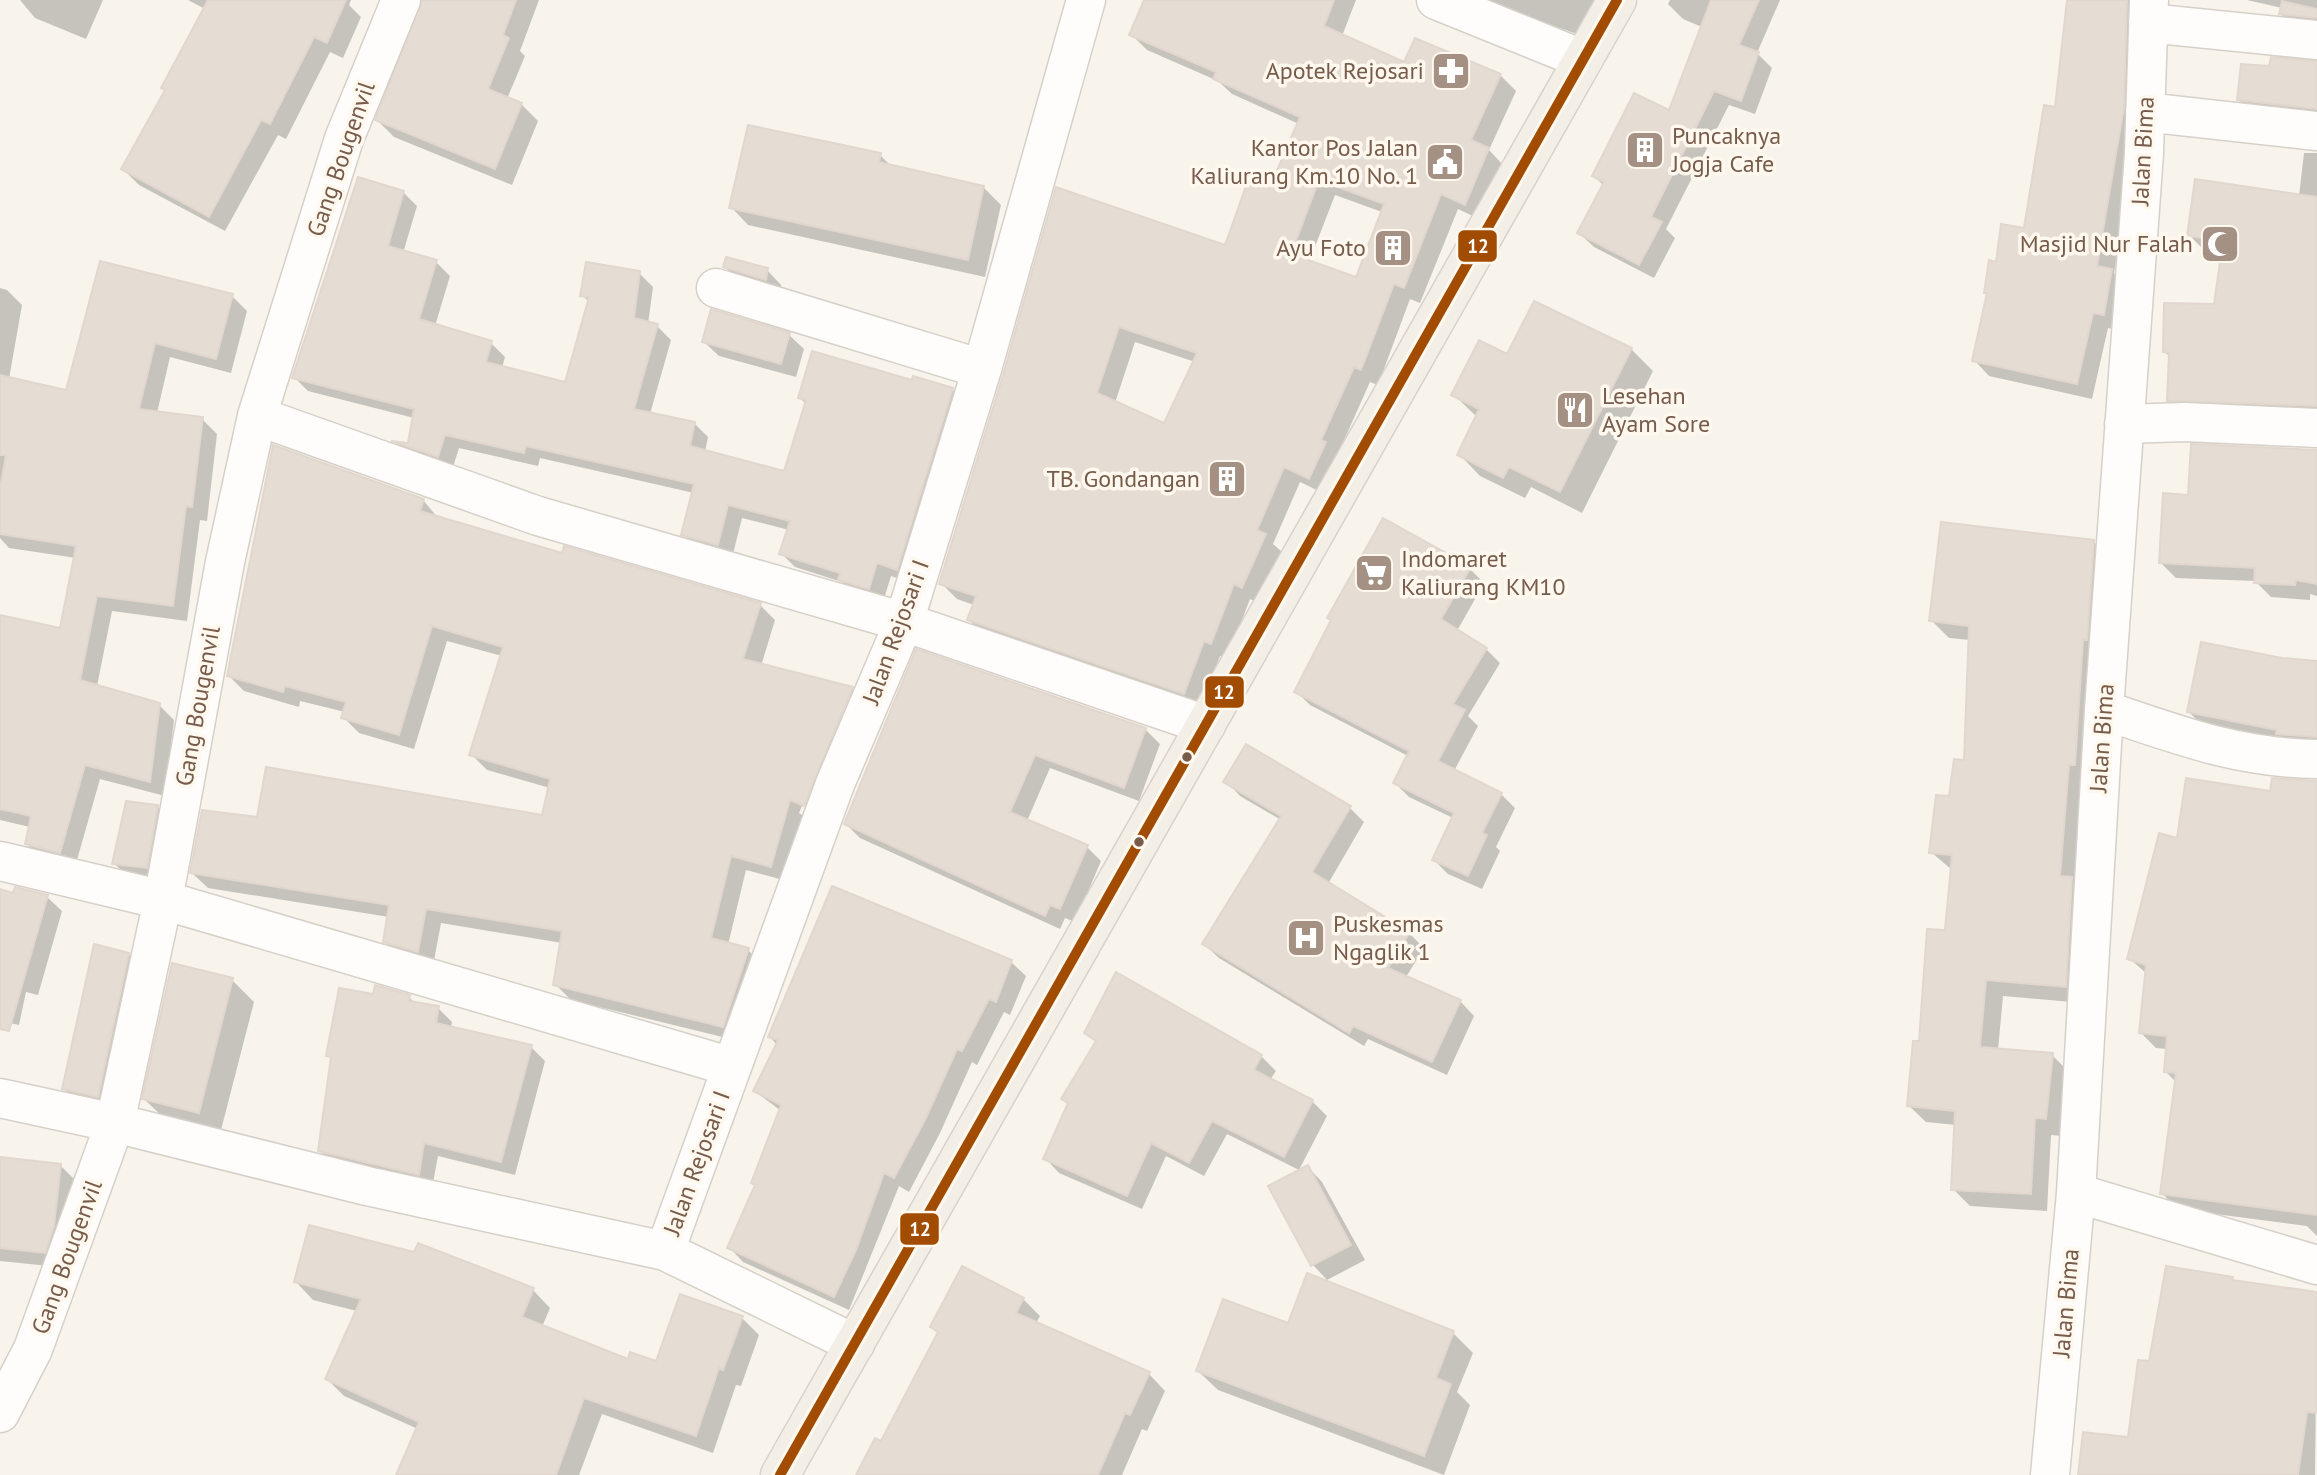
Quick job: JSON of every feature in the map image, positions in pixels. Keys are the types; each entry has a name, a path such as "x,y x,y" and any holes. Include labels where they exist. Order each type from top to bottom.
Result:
{"main road":[{"path":"780,1475 1617,0"}],"street":[{"name":"Gang Bougenvil","path":"0,1413 33,1349 115,1123 163,900 225,562 257,416 344,139 401,0"},
{"name":"Jalan Rejosari I","path":"665,1251 835,784 904,622 982,369 1086,0"},
{"path":"1436,0 1582,59"},
{"path":"2149,11 2317,40"},
{"name":"Jalan Bima","path":"2050,1475 2076,1193 2104,710 2145,112 2149,11"},
{"path":"2145,112 2317,131"},
{"path":"716,288 982,369"},
{"path":"257,416 538,516 904,622 1206,725"},
{"path":"2124,424 2185,422 2317,428"},
{"path":"2104,710 2218,749 2270,758 2317,759"},
{"path":"0,861 163,900 732,1067"},
{"path":"0,1098 115,1123 367,1186 665,1251 855,1344"},
{"path":"2076,1193 2317,1265"}],"building":[{"path":"208,0 346,0 327,43 314,37 270,124 261,120 209,217 121,169 165,90 161,88"},
{"path":"422,0 516,0 503,35 509,38 488,89 522,103 495,169 375,120"},
{"path":"1144,0 1334,0 1324,26 1404,62 1415,38 1501,74 1471,140 1489,148 1465,205 1441,194 1404,288 1394,284 1361,370 1354,367 1321,440 1326,442 1309,479 1284,467 1257,530 1266,534 1242,588 1234,584 1211,644 1204,641 1184,694 967,620 976,596 939,584 1003,375 1056,187 1225,245 1250,175 1272,182 1300,117 1213,79 1216,72 1129,35","holes":["1319,180 1384,204 1356,277 1291,254","1119,327 1197,353 1164,423 1097,393"]},
{"path":"1711,0 1759,0 1739,45 1759,52 1741,101 1714,91 1651,217 1662,222 1639,265 1577,233 1604,182 1592,176 1634,93 1669,110"},
{"path":"2067,0 2127,0 2124,107 2097,266 2112,269 2104,315 2093,313 2077,384 1972,361 1987,293 1984,293 1989,260 1996,262 2001,224 2024,228 2044,105 2055,107"},
{"path":"2282,1 2317,9 2317,18 2279,14"},
{"path":"2271,57 2317,61 2317,109 2237,100 2241,64 2269,66"},
{"path":"748,125 881,153 879,162 984,186 968,260 729,208"},
{"path":"358,177 404,191 388,246 437,260 419,319 492,341 486,362 565,382 589,297 580,296 586,262 640,271 634,318 658,324 634,409 695,422 690,446 784,471 806,400 798,398 812,351 912,380 913,376 953,388 897,570 877,563 869,589 838,580 840,573 779,554 790,521 728,505 718,545 681,535 694,484 526,446 524,453 445,435 438,457 391,441 408,443 414,409 292,378"},
{"path":"2195,179 2317,197 2317,406 2167,401 2169,353 2163,352 2164,303 2214,304 2223,241 2187,236"},
{"path":"726,257 768,268 766,280 723,267"},
{"path":"100,261 233,294 216,359 155,343 139,409 203,417 192,507 186,506 173,606 97,596 80,680 160,703 150,782 85,765 60,853 25,844 31,816 0,809 0,615 60,628 76,546 0,534 0,488 6,455 0,455 0,375 66,390"},
{"path":"1534,301 1632,348 1560,492 1509,467 1503,478 1457,455 1479,409 1451,395 1479,340 1507,354"},
{"path":"711,309 790,333 781,364 702,342"},
{"path":"2191,444 2317,450 2317,584 2296,580 2295,585 2254,583 2255,568 2159,563 2163,493 2188,495"},
{"path":"273,445 424,499 420,511 562,553 564,546 761,603 743,659 853,687 804,806 790,800 771,867 731,856 711,938 749,948 723,1027 553,985 562,931 426,909 418,952 383,942 389,905 190,873 202,810 257,817 266,767 542,815 550,779 469,755 503,647 432,626 399,735 341,718 346,702 285,686 283,692 227,676"},
{"path":"1383,518 1471,567 1441,619 1487,648 1453,704 1465,710 1438,761 1502,793 1482,833 1487,835 1468,876 1432,860 1454,813 1393,783 1409,751 1294,692 1331,620 1327,618"},
{"path":"1941,522 2094,540 2087,640 2083,640 2075,765 2069,765 2060,876 2072,877 2066,987 1986,980 1980,1047 2053,1053 2046,1119 2035,1118 2031,1194 1951,1190 1955,1111 1907,1106 1913,1041 1919,1041 1927,929 1945,930 1952,855 1929,853 1936,795 1949,796 1954,759 1964,760 1969,626 1929,621"},
{"path":"2201,642 2282,658 2317,661 2317,737 2276,734 2277,730 2187,712"},
{"path":"916,649 1146,728 1124,788 1035,755 1010,812 1088,845 1060,909 1050,905 1045,916 844,824"},
{"name":"Puskesmas Ngaglik 1","path":"1246,744 1351,806 1312,872 1410,932 1388,968 1461,1000 1432,1062 1353,1026 1349,1033 1202,944 1281,816 1223,782"},
{"path":"2186,778 2270,791 2272,778 2317,781 2317,1215 2160,1194 2176,1073 2164,1072 2167,1036 2139,1033 2146,965 2127,959 2159,833 2177,838"},
{"path":"126,801 158,805 147,868 112,864"},
{"path":"832,886 1012,960 996,1002 989,999 962,1051 957,1049 926,1118 894,1178 884,1173 856,1250 834,1297 727,1248 755,1185 751,1183 781,1105 753,1091 778,1040 768,1037"},
{"path":"15,887 48,895 9,1031 0,1029 0,889 13,893"},
{"path":"94,944 129,953 98,1097 62,1089"},
{"path":"172,963 233,978 199,1113 142,1099"},
{"path":"1116,972 1262,1055 1254,1070 1313,1100 1284,1157 1212,1121 1189,1163 1151,1143 1127,1196 1043,1159 1068,1103 1061,1099 1096,1041 1084,1033"},
{"path":"375,985 410,995 409,1001 439,1006 436,1023 532,1045 501,1162 424,1143 419,1175 318,1151 331,1057 326,1056 339,988 373,994"},
{"path":"0,1157 61,1164 54,1226 45,1253 0,1248"},
{"path":"1308,1165 1351,1245 1311,1266 1268,1186"},
{"path":"309,1225 414,1252 418,1243 534,1288 522,1317 628,1359 630,1352 656,1361 680,1294 743,1316 723,1370 719,1368 696,1436 584,1398 556,1475 396,1475 419,1422 325,1379 361,1299 294,1282"},
{"path":"962,1266 1024,1298 1016,1313 1150,1372 1130,1415 1125,1413 1098,1475 856,1475 875,1438 881,1441 938,1332 930,1327"},
{"path":"2166,1266 2233,1277 2232,1280 2317,1292 2317,1413 2307,1412 2298,1475 2078,1475 2083,1432 2128,1437 2138,1360 2149,1361"},
{"path":"1307,1273 1454,1331 1436,1378 1451,1384 1424,1456 1196,1371 1223,1299 1288,1323"}],"transit line":[{"name":"12","path":"780,1475 1617,0"}],"place":[{"name":"Apotek Rejosari","path":"1451,71"},
{"name":"Puncaknya Jogja Cafe","path":"1645,150"},
{"name":"Kantor Pos Jalan Kaliurang Km.10 No. 1","path":"1445,162"},
{"name":"Masjid Nur Falah","path":"2220,244"},
{"name":"Ayu Foto","path":"1393,248"},
{"name":"Lesehan Ayam Sore","path":"1575,410"},
{"name":"TB. Gondangan","path":"1227,479"},
{"name":"Indomaret Kaliurang KM10","path":"1374,573"},
{"name":"Puskesmas Ngaglik 1","path":"1306,938"}]}
